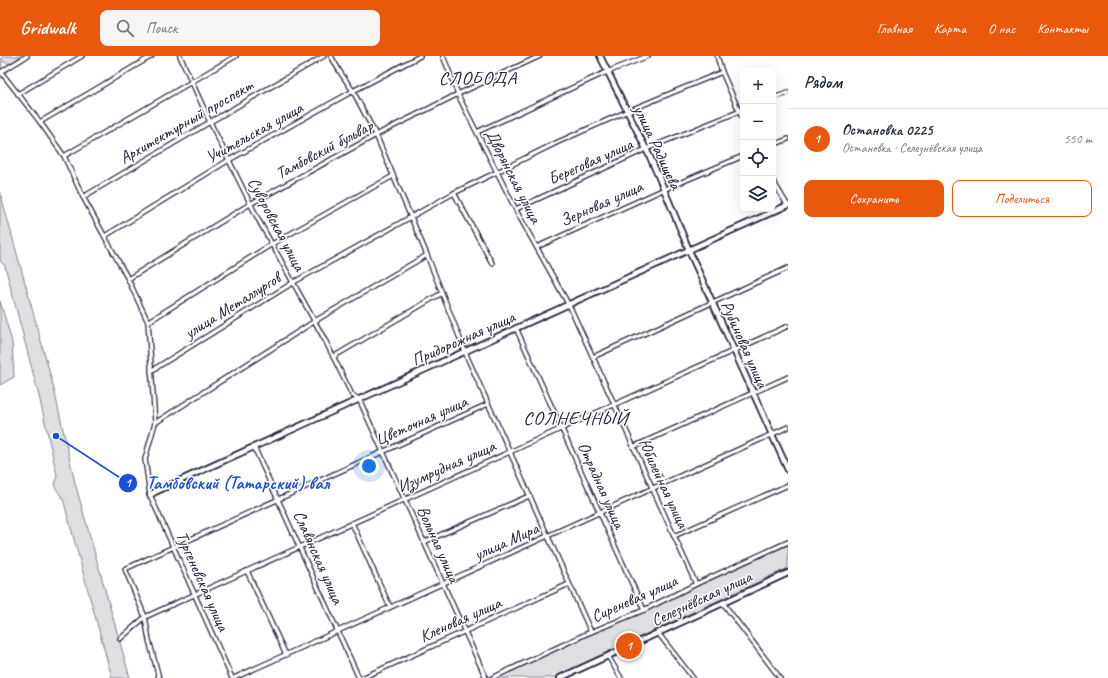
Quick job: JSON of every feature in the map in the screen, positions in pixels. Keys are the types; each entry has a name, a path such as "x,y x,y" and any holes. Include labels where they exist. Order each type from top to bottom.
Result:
{"street":[{"path":"27,56 1,72 64,156 83,197 128,279 148,322 272,244 393,176"},
{"path":"18,94 82,56"},
{"path":"40,122 152,56"},
{"name":"Суворовская улица","path":"180,56 250,204 294,282 352,395 359,399"},
{"path":"64,156 236,56"},
{"name":"Архитектурный проспект","path":"83,197 324,56"},
{"path":"331,56 353,91 376,135 412,216 464,352 591,632"},
{"name":"Учительская улица","path":"105,236 228,160 420,56"},
{"name":"Дворянская улица","path":"443,56 458,94 497,172 568,304"},
{"name":"Тамбовский бульвар","path":"128,279 250,204 376,135 458,94 540,56"},
{"name":"улица Радищева","path":"600,56 646,150 688,250"},
{"path":"477,132 608,72 648,56"},
{"path":"717,56 722,72 740,109"},
{"path":"497,172 558,142 722,72"},
{"path":"776,97 788,92"},
{"name":"Береговая улица","path":"516,209 646,150 740,111"},
{"path":"776,143 788,139"},
{"name":"Зерновая улица","path":"537,247 740,157"},
{"name":"улица Металлургов","path":"151,371 294,282 454,193 497,172"},
{"path":"776,186 788,205"},
{"path":"454,193 492,262"},
{"name":"Придорожная улица","path":"150,496 155,492 788,205"},
{"name":"Рубиновая улица","path":"688,250 788,470"},
{"path":"155,423 314,321 427,255"},
{"path":"593,357 788,268"},
{"path":"333,357 442,293"},
{"name":"Юбилейная улица","path":"568,304 696,584"},
{"name":"Тургеневская улица","path":"148,322 155,423 145,459 150,496 233,678"},
{"name":"Изумрудная улица","path":"120,639 145,617 788,326"},
{"name":"Отрадная улица","path":"516,328 644,610"},
{"path":"633,447 788,377"},
{"name":"Вольная улица","path":"359,399 486,678"},
{"name":"Цветочная улица","path":"145,617 125,568 488,404"},
{"name":"улица Мира","path":"233,678 788,427"},
{"name":"Славянская улица","path":"254,447 361,678"},
{"path":"674,536 788,485"},
{"path":"424,542 529,496"},
{"path":"352,523 390,607"},
{"name":"Сиреневая улица","path":"492,678 591,632 644,610 696,584 788,542"},
{"path":"247,571 286,655"},
{"name":"Селезнёвская улица","path":"560,678 787,575"},
{"name":"Кленовая улица","path":"361,678 569,584"},
{"path":"723,603 780,678"},
{"path":"145,617 149,640 159,678"},
{"path":"658,633 693,678"},
{"path":"608,656 621,678"}],"shaded area":[{"path":"3,56 22,56 9,64 2,61 0,70 0,58 2,60"},
{"path":"0,192 53,385 75,483 130,678 112,678 63,499 55,487 57,475 39,396 5,266 0,261"},
{"path":"0,301 12,342 14,377 0,385"},
{"path":"788,545 788,568 552,678 495,678"}],"place":[{"name":"Тамбовский (Татарский) вал","path":"56,436"},
{"name":"Остановка 0225","path":"629,646"}],"district":[{"name":"СЛОБОДА","path":"478,77"},
{"name":"СОЛНЕЧНЫЙ","path":"576,417"}]}
